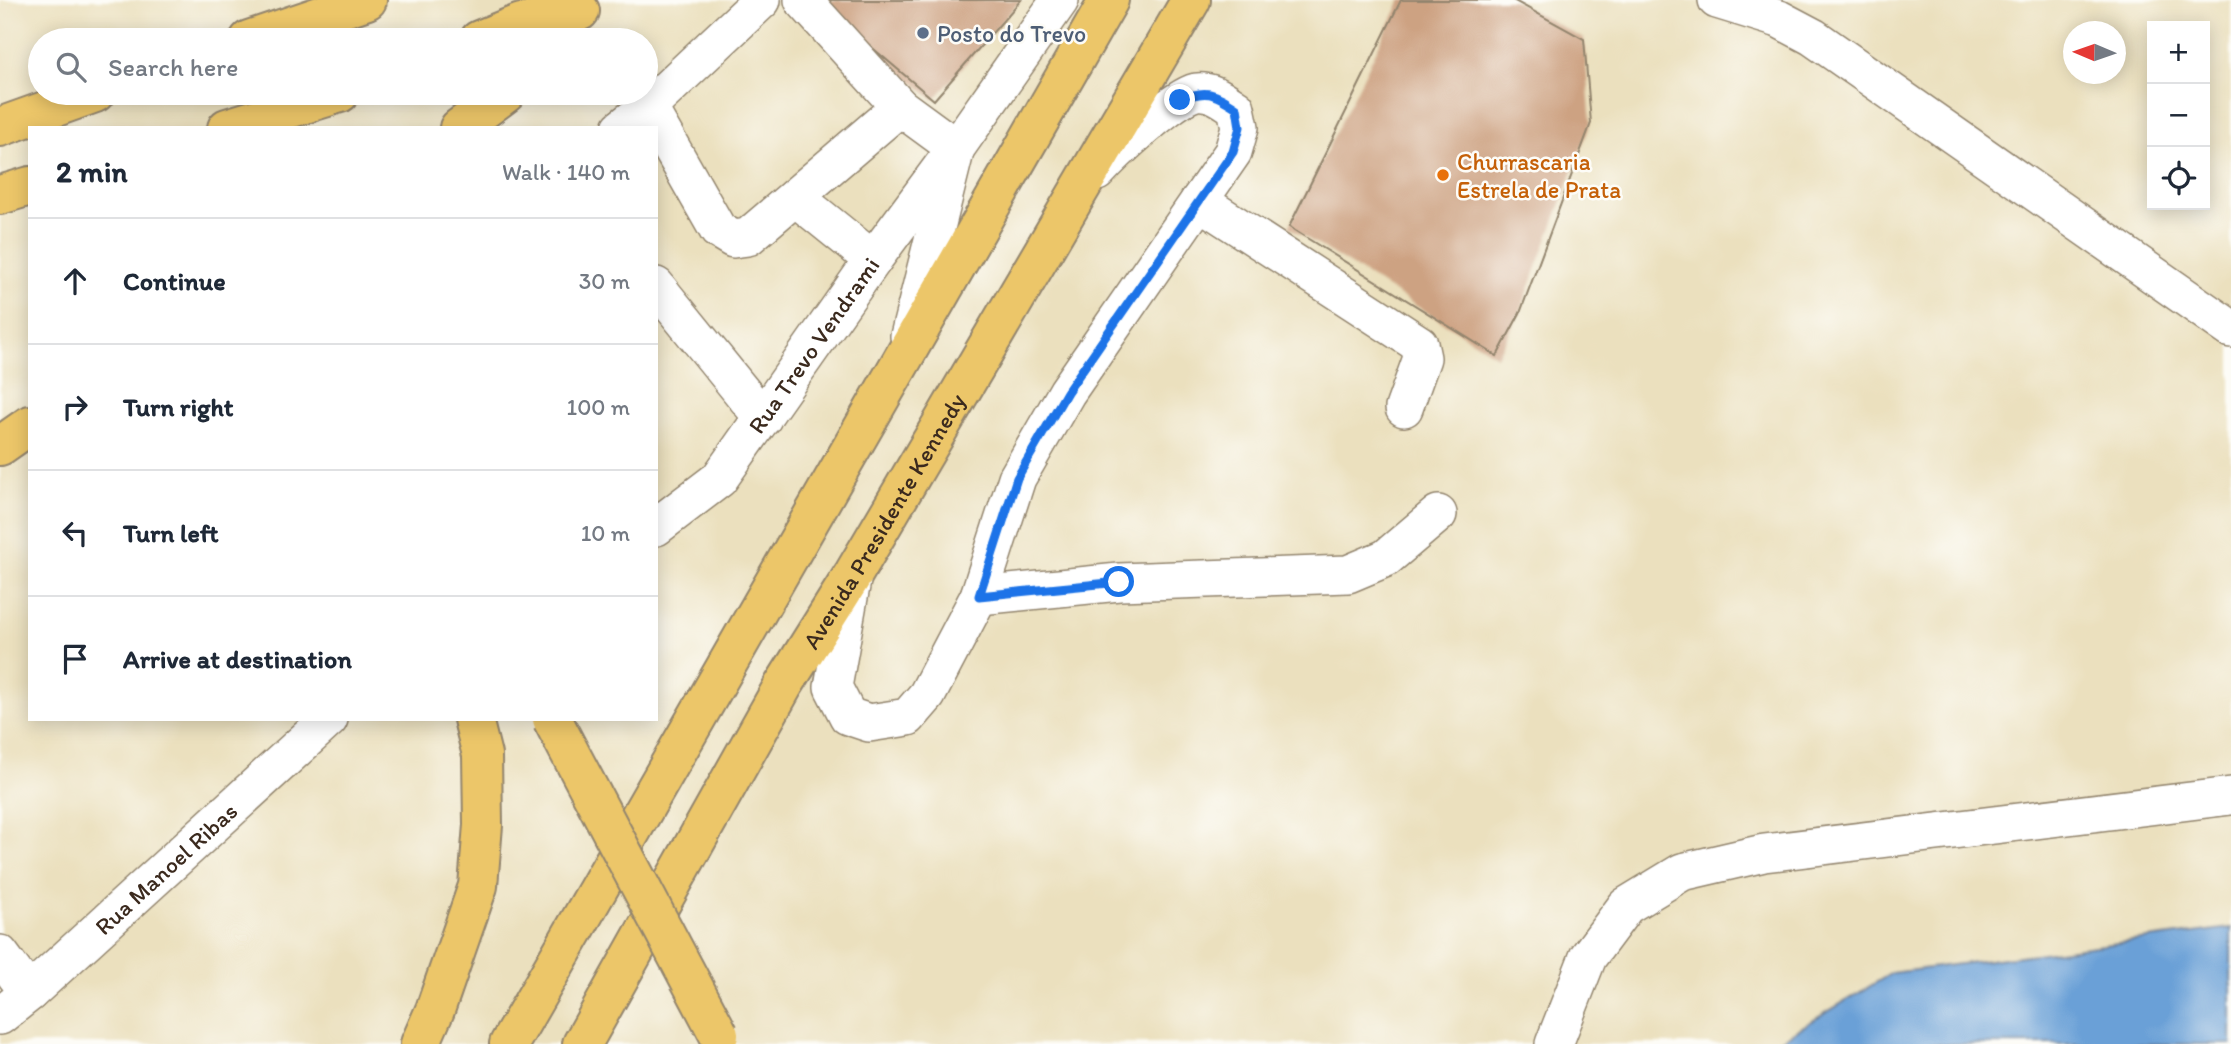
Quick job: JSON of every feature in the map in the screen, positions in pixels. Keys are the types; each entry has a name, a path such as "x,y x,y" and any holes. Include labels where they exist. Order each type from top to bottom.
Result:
{"main road":[{"path":"509,1044 1109,0"},
{"name":"Avenida Presidente Kennedy","path":"582,1044 783,686 854,573 1191,0"},
{"path":"284,28 363,1"},
{"path":"509,28 522,23 578,17"},
{"path":"0,127 61,105"},
{"path":"233,126 301,105"},
{"path":"475,124 494,105"},
{"path":"0,195 28,187"},
{"path":"0,446 28,426"},
{"path":"420,1044 436,1010 478,886 483,825 482,755 474,721"},
{"path":"553,721 720,1040"}],"street":[{"path":"658,96 762,0"},
{"path":"803,0 900,107 956,148 906,350"},
{"name":"Rua Trevo Vendrami","path":"658,525 719,479 1059,0"},
{"path":"1717,0 1779,19 1813,37 2231,329"},
{"path":"854,573 833,687 848,716 869,723 908,717 928,695 979,596 1017,478 1067,392 1233,152 1240,127 1237,108 1215,94 1197,92 1180,100 1118,149 1072,199"},
{"path":"635,117 648,105"},
{"path":"658,148 718,230 733,239 748,237 900,107"},
{"path":"795,197 873,260"},
{"path":"1199,201 1419,344 1422,358 1404,408"},
{"path":"658,288 763,418"},
{"path":"979,596 1119,582 1348,574 1386,558 1438,514"},
{"name":"Rua Manoel Ribas","path":"0,1016 29,993 326,721"},
{"path":"1554,1044 1588,957 1626,906 1682,872 1764,853 2231,796"},
{"path":"0,954 29,993"}],"water":[{"path":"2231,928 2231,1044 1774,1044 1892,973"}],"building":[{"name":"Posto do Trevo","path":"816,0 1021,0 934,100"},
{"name":"Churrascaria Estrela de Prata","path":"1401,0 1513,0 1584,39 1591,123 1520,313 1497,356 1289,227"}],"place":[{"name":"Posto do Trevo","path":"923,33"},
{"name":"Churrascaria Estrela de Prata","path":"1443,175"}],"route":[{"path":"1119,582 979,596 1017,478 1067,392 1233,152 1240,127 1237,108 1215,94 1197,92 1180,100"}]}
